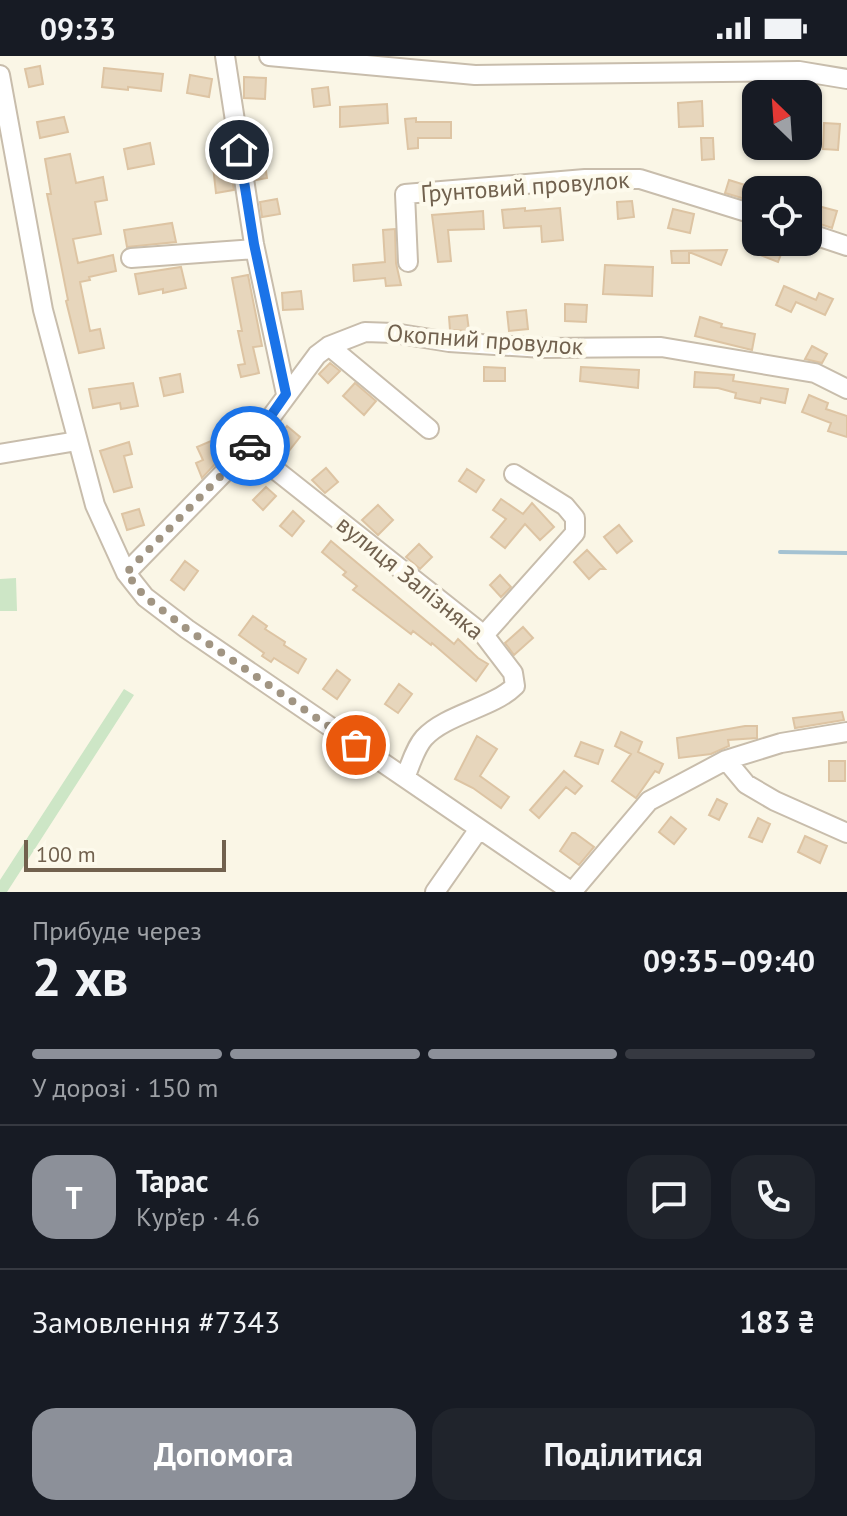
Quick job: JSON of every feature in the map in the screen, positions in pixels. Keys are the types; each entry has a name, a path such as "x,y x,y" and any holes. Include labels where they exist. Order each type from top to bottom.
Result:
{"street":[{"path":"225,56 255,249 286,394"},
{"path":"269,56 395,62 475,75 799,71 847,79"},
{"path":"0,75 43,310 77,441 95,505 126,573 145,597 187,629 572,892 649,801 726,760 781,743 847,732"},
{"name":"Ґрунтовий провулок","path":"408,262 405,194 585,179 640,179 742,211"},
{"path":"822,238 847,246"},
{"path":"131,258 255,249"},
{"name":"Окопний провулок","path":"126,573 248,448 317,355 329,346 365,332 394,333 449,342 543,348 661,347 815,373 847,389"},
{"path":"329,346 429,429"},
{"path":"0,454 77,441"},
{"name":"вулиця Залізняка","path":"248,448 484,635 513,673 515,686 506,694 455,718 423,739 405,778"},
{"path":"484,635 575,533 575,518 565,506 514,474"},
{"path":"726,760 746,784 775,801 847,833"},
{"path":"435,892 479,829"}],"green space":[{"path":"16,578 17,611 0,611 0,579"},
{"path":"124,689 134,695 7,892 0,892 0,880"}],"building":[{"path":"40,66 43,84 29,87 25,69"},
{"path":"104,68 163,74 161,91 102,87"},
{"path":"190,75 212,79 209,97 187,93"},
{"path":"244,77 266,78 265,99 244,98"},
{"path":"328,87 330,105 314,107 312,89"},
{"path":"702,101 703,126 679,127 678,103"},
{"path":"387,104 388,123 340,127 340,107"},
{"path":"64,117 68,132 40,138 37,122"},
{"path":"416,118 416,122 451,122 451,138 418,138 418,148 408,149 405,119"},
{"path":"824,123 840,124 838,150 823,149"},
{"path":"224,137 228,173 231,172 234,190 216,193 210,139"},
{"path":"701,138 713,138 714,159 702,160"},
{"path":"150,143 154,164 128,169 124,149"},
{"path":"70,154 76,183 103,177 107,200 95,202 101,234 73,239 78,263 113,255 116,271 80,282 90,331 100,329 104,348 79,353 66,301 47,194 51,194 45,159"},
{"path":"264,159 267,178 256,180 253,161"},
{"path":"729,180 742,184 742,198 725,193"},
{"path":"277,199 280,214 262,217 260,202"},
{"path":"632,201 634,217 618,219 617,202"},
{"path":"822,207 837,211 832,228 822,225"},
{"path":"525,208 525,211 560,208 563,240 542,242 541,226 504,228 502,210"},
{"path":"673,209 694,214 690,233 668,228"},
{"path":"483,211 484,229 448,230 451,261 438,262 432,215"},
{"path":"172,223 176,242 127,247 124,230"},
{"path":"395,229 396,263 401,285 386,286 385,278 354,281 353,265 385,262 383,230"},
{"path":"727,250 721,265 689,252 689,263 672,263 671,251"},
{"path":"763,256 780,256 778,262"},
{"path":"605,265 653,267 652,296 603,294"},
{"path":"181,267 186,288 139,294 135,274"},
{"path":"248,275 262,346 253,347 259,373 241,377 238,365 245,364 238,331 242,331 232,278"},
{"path":"784,286 816,300 819,293 833,299 825,315 796,302 791,312 776,305"},
{"path":"301,291 303,309 283,310 282,293"},
{"path":"565,304 587,305 586,322 565,321"},
{"path":"526,310 528,329 509,331 507,312"},
{"path":"467,315 469,331 450,330 449,317"},
{"path":"700,317 722,324 721,327 755,334 752,350 695,336"},
{"path":"812,346 827,354 822,363 805,359"},
{"path":"330,363 340,371 328,383 319,374"},
{"path":"484,367 505,368 505,381 484,381"},
{"path":"581,367 639,370 638,388 580,381"},
{"path":"695,372 734,375 733,381 788,389 785,403 761,398 760,403 735,398 736,393 718,388 694,387"},
{"path":"180,374 183,392 164,396 160,378"},
{"path":"133,383 138,406 121,409 120,403 93,408 89,389"},
{"path":"355,383 376,401 364,415 343,396"},
{"path":"809,395 828,403 826,409 847,416 847,437 828,431 831,423 802,412"},
{"path":"287,426 300,437 288,452 275,441"},
{"path":"239,429 242,435 239,440 230,449 213,456 216,463 202,478 196,463 203,460 197,447"},
{"path":"129,442 132,454 124,456 132,487 114,492 100,451"},
{"path":"326,468 338,482 325,493 312,480"},
{"path":"467,469 484,480 476,492 459,481"},
{"path":"266,487 276,496 263,510 253,500"},
{"path":"501,499 523,514 532,503 554,527 540,540 525,524 505,548 491,537 506,519 493,510"},
{"path":"378,505 393,520 378,535 362,520"},
{"path":"139,509 144,525 127,530 122,514"},
{"path":"293,511 304,521 292,536 280,526"},
{"path":"619,525 632,541 617,553 604,537"},
{"path":"331,541 454,644 458,639 488,664 476,681 432,643 413,631 411,634 353,590 357,586 343,575 346,572 322,552"},
{"path":"419,544 432,557 420,569 406,557"},
{"path":"587,550 605,569 600,569 589,579 574,562"},
{"path":"185,561 198,571 184,590 171,580"},
{"path":"500,575 511,587 501,597 490,585"},
{"path":"253,616 267,626 265,629 285,642 284,645 306,659 298,673 274,658 271,662 239,635"},
{"path":"523,627 533,638 514,655 505,643"},
{"path":"337,670 350,680 337,699 323,689"},
{"path":"399,684 412,694 398,713 385,704"},
{"path":"842,712 844,720 795,728 793,718"},
{"path":"757,726 757,738 728,740 729,746 711,754 679,758 677,738"},
{"path":"621,732 642,742 638,752 663,764 659,773 655,771 636,798 612,781 631,754 615,746"},
{"path":"477,736 497,749 480,776 509,797 501,808 455,779"},
{"path":"581,742 603,750 598,764 575,756"},
{"path":"829,761 845,761 845,781 829,781"},
{"path":"564,771 582,786 575,794 566,787 539,818 530,810"},
{"path":"717,799 727,804 719,820 709,815"},
{"path":"671,817 686,829 674,844 659,832"},
{"path":"758,818 770,824 762,842 749,837"},
{"path":"572,833 594,847 579,865 560,851"},
{"path":"805,836 827,846 820,863 798,852"}],"waterway":[{"path":"780,552 847,553"}],"way so far":[{"path":"250,446 126,573 145,597 187,629 356,745"}],"route":[{"path":"239,150 254,244 286,394 250,446"}]}
